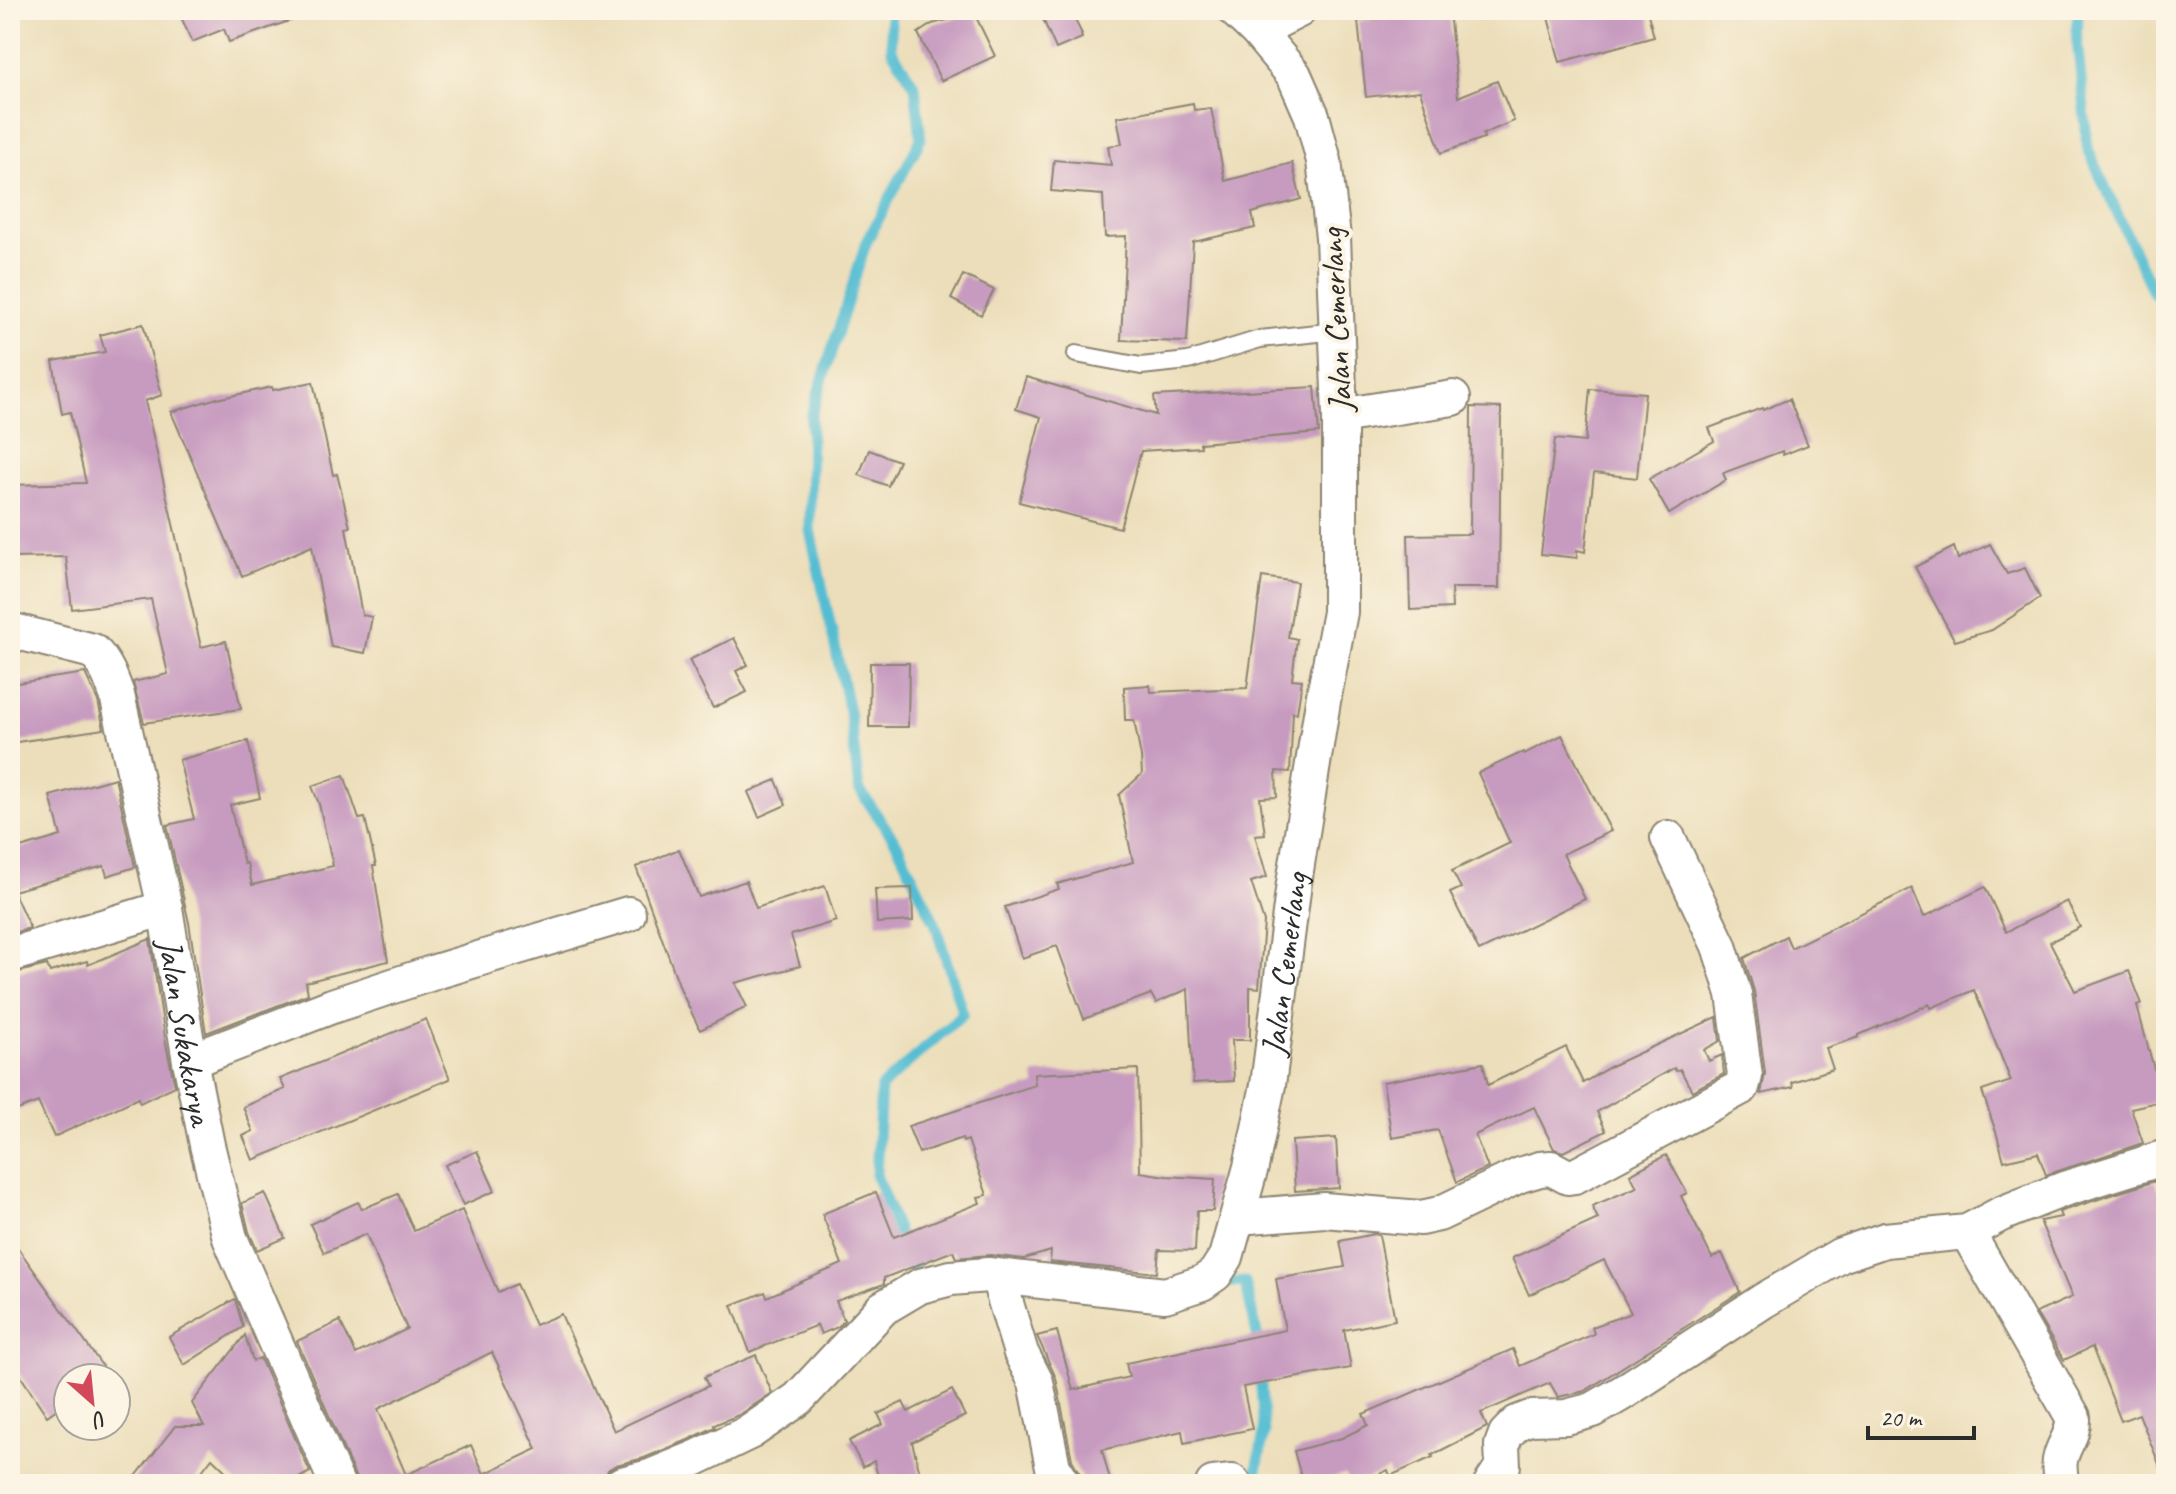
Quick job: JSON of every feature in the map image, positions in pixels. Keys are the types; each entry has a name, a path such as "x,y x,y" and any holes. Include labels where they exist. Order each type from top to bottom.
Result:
{"street":[{"path":"1246,21 1299,10"},
{"name":"Jalan Cemerlang","path":"622,1484 650,1477 750,1432 798,1399 883,1308 920,1286 951,1278 998,1277 1165,1295 1187,1289 1215,1274 1226,1257 1239,1217 1268,1085 1294,883 1340,612 1337,331 1333,237 1324,161 1312,116 1294,75 1246,21"},
{"path":"1340,416 1453,398"},
{"name":"Jalan Sukakarya","path":"10,630 93,651 109,672 165,908 190,1061 230,1238 337,1484"},
{"path":"1239,1217 1324,1210 1421,1218 1439,1214 1520,1175 1540,1169 1551,1168 1568,1177 1575,1176 1742,1087 1745,1076 1734,994 1719,946 1668,838"},
{"path":"10,955 165,908"},
{"path":"190,1061 347,1001 628,914"},
{"path":"1491,1484 1503,1466 1502,1445 1506,1434 1517,1423 1530,1418 1566,1417 1593,1410 1841,1255 1885,1240 1967,1232 2001,1214 2064,1189 2166,1157"},
{"path":"1967,1232 2073,1417 2074,1428 2061,1453 2059,1465 2062,1484"},
{"path":"998,1277 1021,1353 1036,1382 1053,1467 1063,1484"},
{"path":"1213,1484 1234,1484"}],"lane":[{"path":"1076,354 1141,366 1188,361 1260,339 1337,331"}],"building":[{"path":"178,10 308,10 309,14 229,42 224,29 192,42"},
{"path":"1039,10 1070,10 1082,38 1056,49"},
{"path":"1546,10 1647,10 1654,37 1560,62"},
{"path":"1449,11 1458,97 1497,81 1514,121 1483,134 1484,138 1441,153 1420,91 1366,97 1358,21"},
{"path":"974,13 995,56 941,81 918,33 932,24"},
{"path":"1193,103 1194,110 1211,108 1225,181 1292,163 1301,199 1252,213 1255,228 1193,242 1187,342 1121,340 1126,236 1105,237 1103,195 1051,191 1054,160 1111,165 1108,146 1122,144 1117,117"},
{"path":"963,275 994,290 981,315 951,299"},
{"path":"143,324 162,395 145,401 201,647 226,641 241,709 144,723 133,682 168,674 151,599 72,609 66,557 10,558 10,485 86,483 70,412 62,414 53,361 105,352 100,335"},
{"path":"1026,377 1156,415 1154,396 1315,387 1319,433 1141,451 1120,528 1019,502 1041,417 1016,409"},
{"path":"313,382 333,475 337,474 350,527 346,528 362,615 372,617 365,653 331,647 312,546 242,576 171,412 217,398"},
{"path":"1590,389 1645,393 1637,478 1594,473 1585,552 1577,550 1577,558 1541,554 1555,439 1585,442"},
{"path":"1789,399 1808,445 1783,455 1782,451 1723,473 1726,480 1669,514 1649,479 1714,441 1709,428"},
{"path":"1471,407 1501,408 1499,588 1451,588 1452,608 1410,610 1408,535 1470,534"},
{"path":"869,450 899,461 888,486 859,475"},
{"path":"1990,544 2007,574 2025,568 2040,598 1992,630 1955,641 1915,567 1954,547 1958,559"},
{"path":"1262,577 1297,582 1288,637 1297,639 1292,679 1302,680 1297,713 1293,712 1290,772 1276,771 1277,797 1260,798 1265,834 1255,835 1267,877 1251,882 1264,922 1259,988 1250,987 1250,1040 1232,1040 1234,1081 1193,1083 1188,989 1156,1003 1151,994 1084,1019 1057,946 1022,958 1005,907 1059,889 1057,884 1133,862 1119,795 1142,774 1134,720 1125,720 1124,687 1150,685 1151,692 1247,688"},
{"path":"734,638 748,665 736,671 747,692 713,708 689,660"},
{"path":"870,663 909,663 908,727 869,727"},
{"path":"85,673 98,701 104,729 10,743 10,684"},
{"path":"1562,735 1611,831 1563,854 1585,899 1479,951 1450,893 1461,888 1452,871 1510,843 1478,773"},
{"path":"248,741 260,798 230,805 252,885 333,866 312,786 344,775 359,819 365,818 376,866 373,866 388,961 306,982 308,994 206,1033 189,923 167,825 194,819 179,760"},
{"path":"115,778 135,867 107,876 104,866 13,891 30,928 10,934 10,851 61,836 50,796"},
{"path":"776,780 786,805 759,817 748,792"},
{"path":"679,849 699,897 746,881 756,908 825,886 836,921 791,935 800,966 735,983 747,1007 700,1030 682,993 636,867"},
{"path":"1985,887 2006,932 2067,901 2080,927 2050,942 2075,991 2129,971 2142,1004 2137,1006 2154,1069 2166,1066 2166,1100 2131,1108 2143,1143 2046,1175 2038,1153 2004,1161 1982,1091 2011,1081 1974,990 1931,1008 1929,1004 1859,1037 1826,1048 1833,1069 1792,1082 1793,1087 1761,1094 1765,1073 1754,991 1744,958 1786,936 1791,948 1912,888 1924,917"},
{"path":"912,888 913,921 877,923 875,889"},
{"path":"150,939 175,1086 140,1103 138,1098 54,1137 38,1102 10,1113 10,974 47,965 50,972 87,961 88,965"},
{"path":"1717,1017 1720,1041 1704,1050 1709,1061 1722,1055 1724,1074 1692,1091 1680,1069 1676,1071 1674,1068 1597,1112 1606,1131 1563,1152 1554,1149 1534,1107 1475,1135 1488,1168 1457,1182 1438,1130 1392,1138 1383,1082 1483,1063 1488,1085 1566,1047 1583,1083 1611,1066"},
{"path":"426,1019 450,1079 253,1160 243,1136 253,1131 243,1107 285,1089 280,1079"},
{"path":"1138,1069 1140,1172 1215,1179 1213,1211 1197,1211 1195,1251 1159,1250 1157,1273 1050,1262 1051,1251 1024,1259 990,1255 956,1258 953,1251 884,1278 884,1284 836,1301 844,1320 838,1327 821,1334 817,1325 750,1352 732,1305 765,1292 767,1297 842,1264 822,1214 876,1192 894,1237 980,1203 978,1197 987,1195 968,1140 963,1142 962,1138 919,1153 908,1126 1035,1085 1034,1074"},
{"path":"1336,1138 1339,1188 1295,1191 1292,1141"},
{"path":"477,1151 495,1191 463,1205 445,1165"},
{"path":"1666,1155 1687,1193 1681,1196 1712,1258 1722,1253 1740,1292 1585,1391 1558,1397 1550,1383 1481,1413 1487,1427 1433,1457 1390,1476 1388,1470 1357,1484 1349,1484 1345,1474 1303,1484 1294,1451 1342,1438 1368,1425 1363,1414 1513,1349 1520,1366 1594,1334 1592,1327 1631,1313 1604,1260 1529,1295 1512,1258 1598,1219 1592,1206 1637,1187 1630,1174"},
{"path":"2155,1181 2158,1190 2166,1187 2165,1479 2139,1414 2121,1421 2092,1347 2064,1360 2036,1313 2072,1297 2040,1221 2061,1217 2059,1212"},
{"path":"265,1193 285,1238 257,1250 242,1203"},
{"path":"398,1194 414,1231 462,1210 498,1292 516,1284 535,1325 561,1314 614,1431 708,1386 704,1377 756,1355 772,1393 741,1414 688,1440 644,1458 616,1465 608,1470 600,1484 357,1484 297,1341 340,1321 356,1354 407,1329 366,1234 324,1253 310,1224 358,1202 362,1209","holes":["492,1352 537,1449 484,1474 471,1445 406,1475 378,1409"]},
{"path":"1379,1235 1395,1320 1344,1330 1351,1368 1243,1387 1252,1429 1184,1443 1182,1431 1102,1450 1111,1484 1083,1484 1072,1460 1056,1378 1037,1336 1057,1331 1073,1390 1129,1377 1126,1363 1285,1330 1276,1279 1345,1267 1340,1241"},
{"path":"10,1237 99,1362 52,1362 52,1412 47,1416 10,1360"},
{"path":"235,1299 243,1327 184,1365 169,1337"},
{"path":"245,1335 253,1361 260,1358 310,1472 288,1484 239,1484 212,1458 192,1484 130,1484 175,1426 204,1426 192,1403"},
{"path":"952,1390 965,1416 912,1442 923,1484 880,1484 874,1461 863,1467 849,1441 883,1424 878,1414 903,1402 908,1412"}],"waterway":[{"path":"890,10 892,50 915,86 921,139 866,243 811,416 810,530 850,716 859,789 897,844 935,923 963,1014 881,1087 876,1175 905,1250 919,1276 923,1276"},
{"path":"2079,10 2076,29 2088,149 2153,292 2166,308"},
{"path":"1216,1283 1245,1282 1259,1351"},
{"path":"1257,1484 1255,1480 1264,1433 1260,1372"}]}
